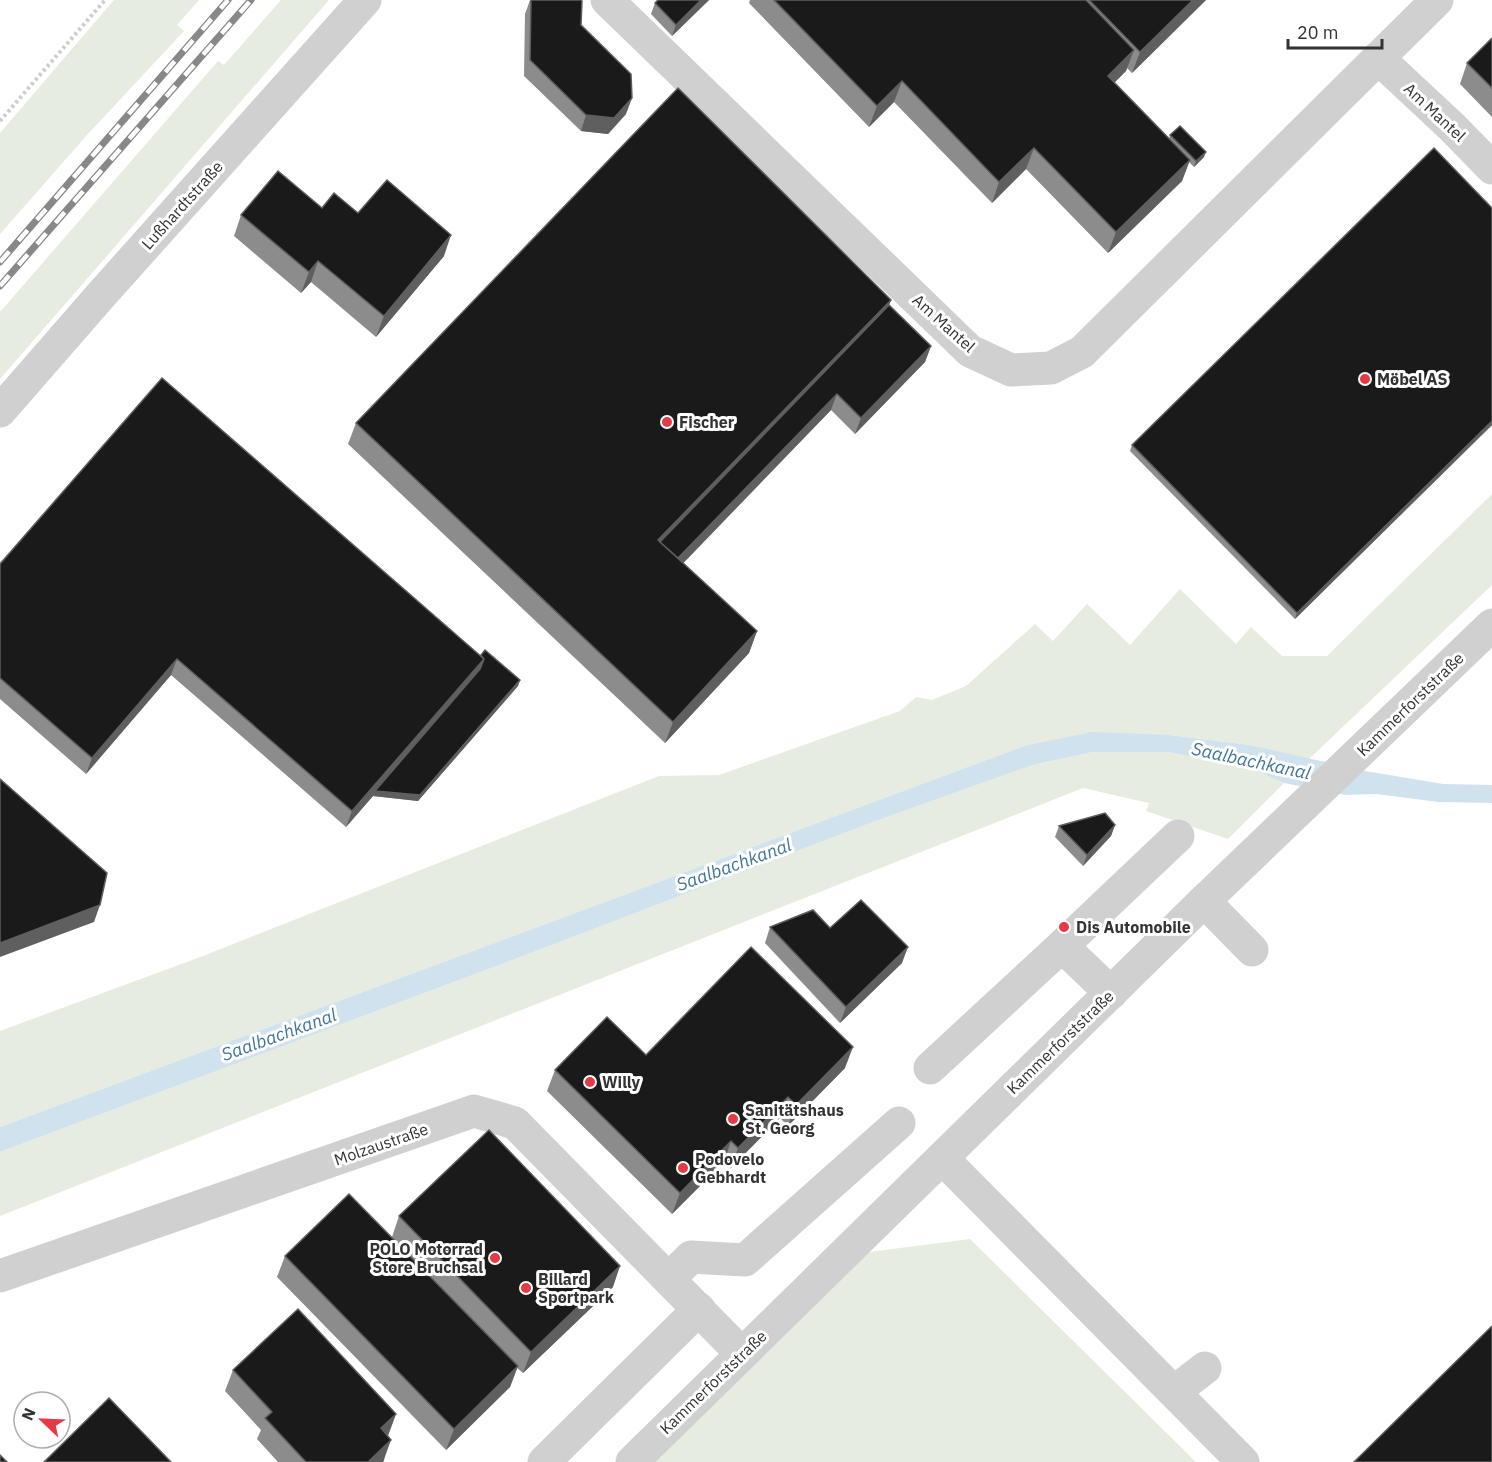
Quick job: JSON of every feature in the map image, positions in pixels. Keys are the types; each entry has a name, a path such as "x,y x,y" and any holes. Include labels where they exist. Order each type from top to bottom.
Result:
{"street":[{"name":"Lußhardtstraße","path":"0,411 365,0"},
{"name":"Am Mantel","path":"607,0 970,351 1011,370 1051,368 1082,352 1437,0"},
{"name":"Am Mantel","path":"1378,58 1492,168"},
{"name":"Kammerforststraße","path":"632,1462 1204,901 1492,625"},
{"path":"930,1068 1178,836"},
{"path":"1204,901 1252,950"},
{"path":"1062,946 1111,993"},
{"name":"Molzaustraße","path":"0,1276 474,1111 516,1123 742,1354"},
{"path":"669,1279 691,1257 745,1260 898,1123"},
{"path":"942,1158 1243,1462"},
{"path":"544,1462 699,1309"},
{"path":"1174,1392 1205,1368"}],"path":[{"path":"0,121 105,0"}],"shaded area":[{"path":"114,0 199,0 177,25 184,31 87,135 0,234 0,133"},
{"path":"281,0 329,0 0,379 0,312 218,61 224,65"},
{"path":"1492,494 1492,585 1309,759 1250,745 1169,735 1024,746 0,1127 0,1031 203,956 659,776 719,775 900,711 916,697 932,700 966,686 1035,624 1053,641 1087,604 1130,645 1180,589 1236,644 1251,627 1282,656 1327,656"},
{"path":"1093,752 1168,752 1249,768 1284,783 1228,839 1146,811 1149,803 1083,788 0,1216 0,1152 873,822 1033,765"},
{"path":"970,1239 1196,1462 654,1462 869,1252"}],"water":[{"name":"Saalbachkanal","path":"1092,732 1169,735 1250,745 1365,771 1443,784 1492,785 1492,803 1439,802 1376,794 1346,795 1284,783 1249,768 1168,752 1093,752 1033,765 873,822 0,1152 0,1127 1024,746"}],"building":[{"path":"531,0 582,1 581,25 631,74 632,98 614,118 586,115 530,60"},
{"path":"658,0 701,0 676,25 655,3"},
{"path":"774,0 1086,0 1134,50 1108,76 1190,160 1116,232 1034,148 999,182 902,81 877,106"},
{"path":"1089,0 1193,0 1140,52"},
{"path":"1492,38 1492,88 1467,63"},
{"path":"678,88 891,300 658,540 757,631 673,722 356,423"},
{"path":"1180,126 1206,152 1196,161 1170,135"},
{"path":"1434,148 1492,208 1492,421 1297,613 1132,445"},
{"path":"278,171 322,208 334,193 358,213 387,180 451,235 384,316 318,261 309,272 241,215"},
{"path":"889,305 931,346 861,418 837,394 678,558 660,542"},
{"path":"162,378 484,659 352,811 177,659 92,758 0,678 0,564"},
{"path":"485,650 520,680 420,795 375,791 480,669 484,659 481,655"},
{"path":"0,779 107,873 100,905 0,943"},
{"path":"1105,813 1115,825 1087,855 1059,826"},
{"path":"861,900 908,947 846,1007 770,927 813,910 830,928"},
{"path":"751,947 853,1047 796,1105 788,1097 738,1148 731,1141 680,1193 555,1070 607,1017 646,1055"},
{"path":"489,1130 620,1266 531,1352 399,1216"},
{"path":"349,1194 518,1366 454,1429 285,1256"},
{"path":"298,1309 396,1414 381,1428 391,1440 368,1462 306,1462 265,1418 272,1412 233,1370"},
{"path":"1492,1326 1492,1462 1354,1462"},
{"path":"109,1398 171,1462 44,1462 56,1450 72,1450 72,1434"},
{"path":"0,1455 7,1462 0,1462"}],"railway":[{"path":"0,262 228,0"},
{"path":"0,286 251,0"}],"place":[{"name":"Möbel AS","path":"1365,379"},
{"name":"Fischer","path":"667,422"},
{"name":"Dis Automobile","path":"1064,927"},
{"name":"Willy","path":"590,1082"},
{"name":"Sanitätshaus St. Georg","path":"733,1119"},
{"name":"Podovelo Gebhardt","path":"683,1168"},
{"name":"POLO Motorrad Store Bruchsal","path":"495,1258"},
{"name":"Billard Sportpark","path":"526,1288"}]}
